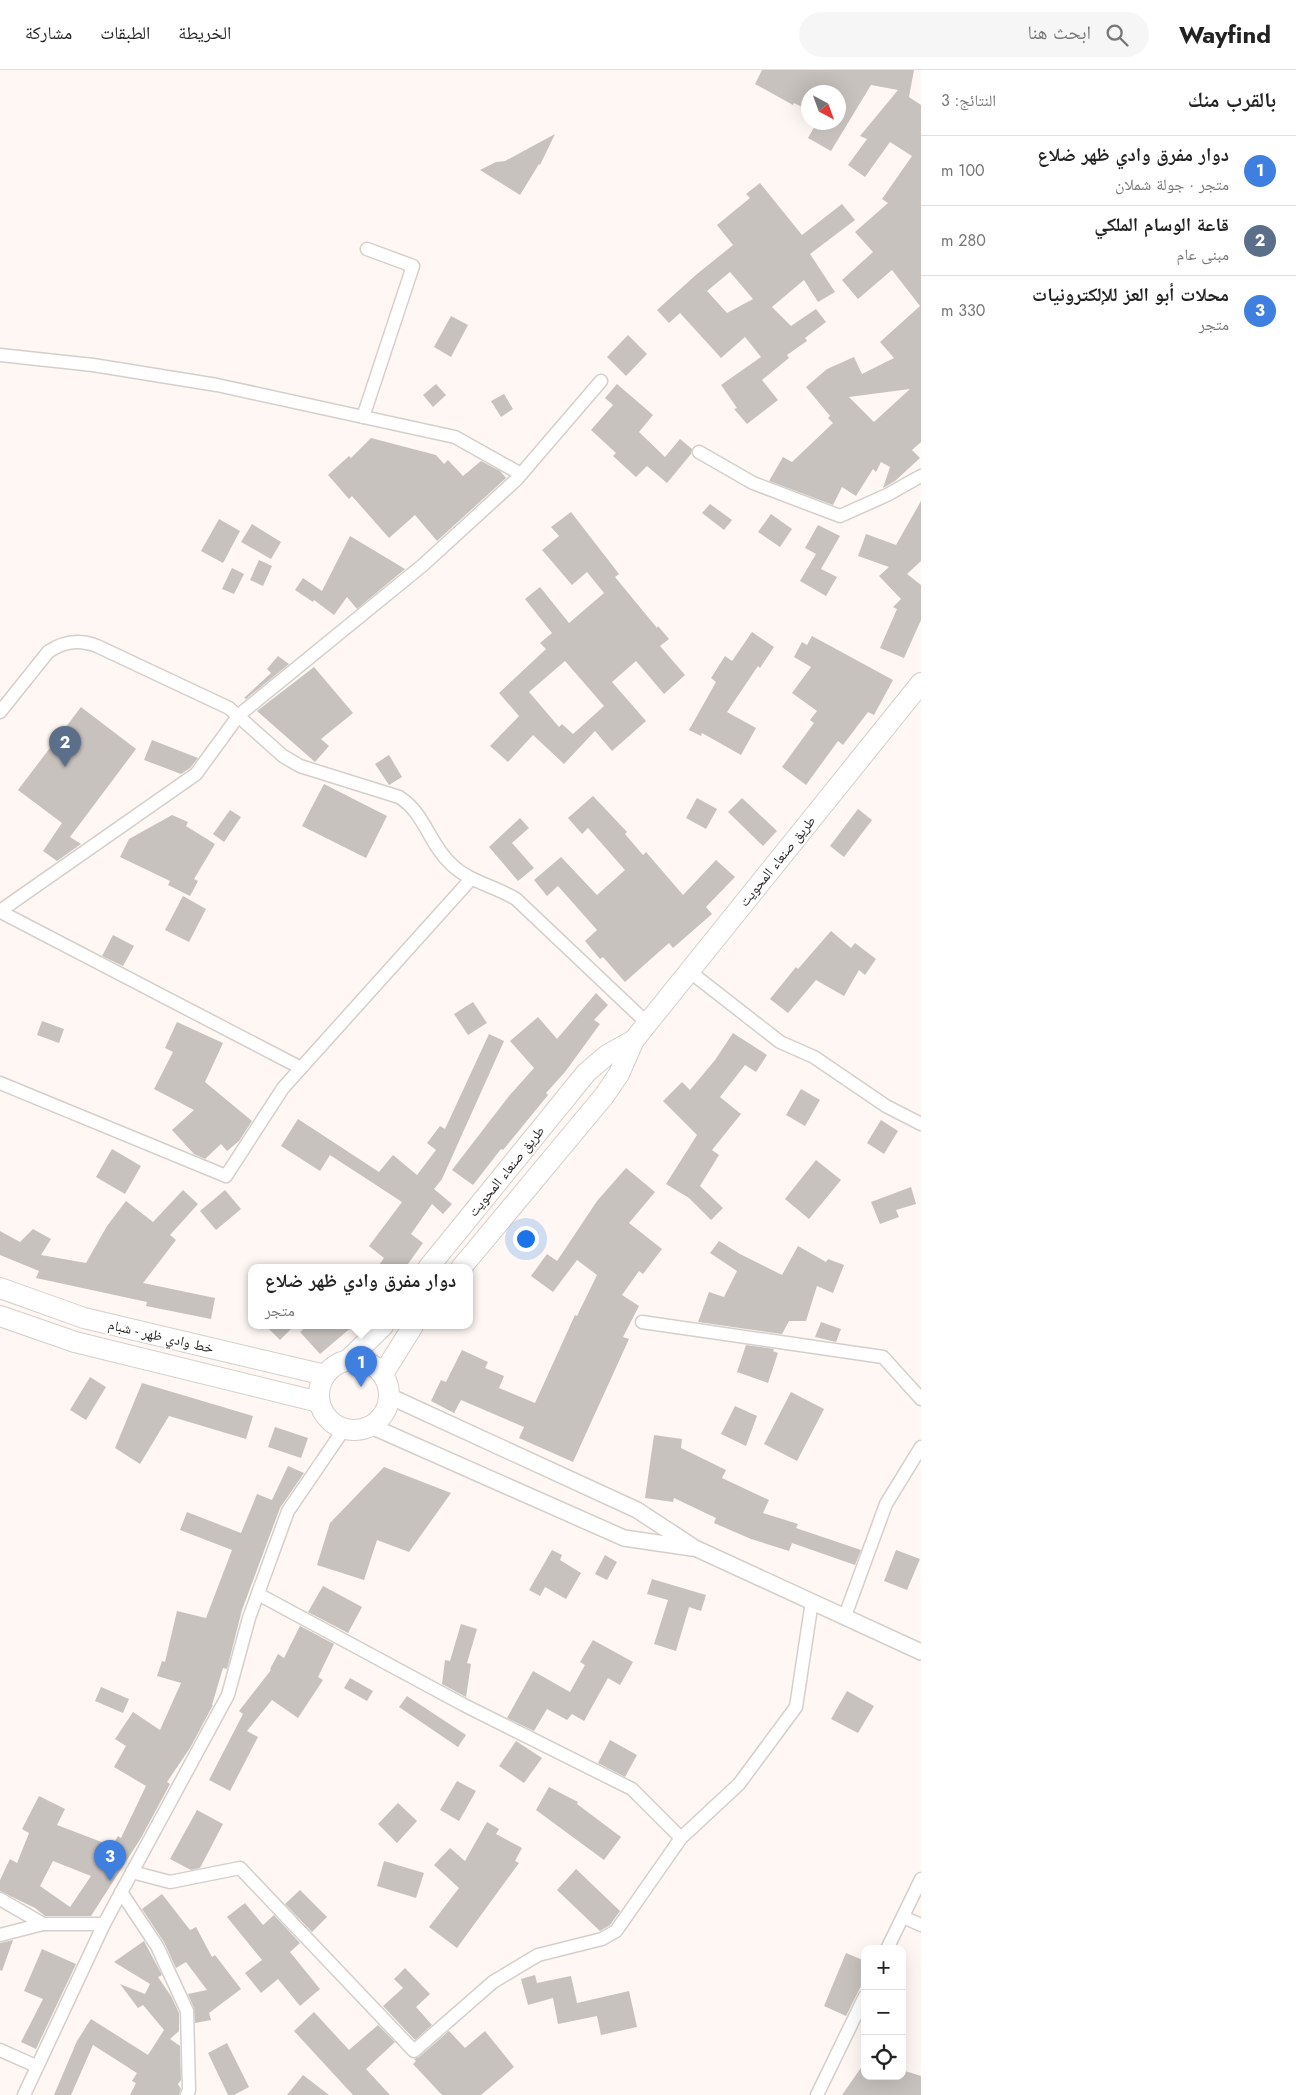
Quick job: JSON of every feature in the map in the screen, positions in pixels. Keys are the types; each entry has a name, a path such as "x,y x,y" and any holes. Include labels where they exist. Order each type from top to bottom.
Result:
{"main road":[{"name":"طريق صنعاء المحويت","path":"464,1264 612,1085 625,1063 634,1040 921,683"},
{"name":"طريق صنعاء المحويت","path":"431,1264 586,1073 607,1054 634,1040"},
{"name":"خط وادي ظهر - شبام","path":"0,1288 84,1318 325,1375"},
{"name":"خط وادي ظهر - شبام","path":"0,1316 75,1342 319,1402"},
{"path":"348,1360 380,1329"},
{"path":"382,1374 411,1329"},
{"path":"348,1360 362,1360 374,1366 388,1384 387,1408 371,1426 358,1430 344,1429 333,1423 324,1414 319,1402 319,1388 325,1375 335,1365 348,1360"}],"street":[{"path":"363,417 413,266 367,249"},
{"path":"0,355 93,365 217,385 454,437 521,474"},
{"path":"301,1068 0,913 196,774 239,715 423,565 521,474 602,381"},
{"path":"699,452 753,483 840,516 887,495 921,476"},
{"path":"0,712 48,652 65,643 82,642 97,646 218,702 239,715 291,762 407,802 418,814 450,864 471,879 494,887 516,899 648,1023"},
{"path":"0,1083 226,1176 283,1088 471,879"},
{"path":"689,971 780,1042 814,1057 886,1106 921,1124"},
{"path":"642,1322 883,1357 921,1399"},
{"path":"389,1396 638,1510 695,1548 921,1652"},
{"path":"371,1426 624,1538 695,1548"},
{"path":"24,2095 104,1924 228,1695 249,1618 288,1511 344,1429"},
{"path":"845,1616 886,1504 921,1447"},
{"path":"258,1594 464,1705 632,1789 681,1838"},
{"path":"132,1872 170,1882 240,1868 414,2051 493,1982 538,1955 602,1939 616,1931 681,1838 739,1784 796,1707 812,1601"},
{"path":"890,1945 921,1879"},
{"path":"121,1892 157,1946 187,2011 189,2090 187,2095"},
{"path":"0,1898 44,1924"},
{"path":"903,1916 921,1925"},
{"path":"0,1934 44,1924 104,1924"},
{"path":"817,2095 861,2004"},
{"path":"0,2050 36,2066"}],"building":[{"path":"762,70 914,70 909,97 921,105 921,442 912,450 920,458 895,481 883,488 890,467 881,462 876,472 873,469 856,496 842,487 833,505 769,481 783,457 792,462 833,423 828,418 830,416 806,387 827,369 854,357 862,374 894,358 880,342 920,306 892,270 858,299 842,280 873,252 855,232 888,203 882,199 912,156 890,142 865,177 848,165 867,139 860,136 898,90 871,85 846,126 846,85 801,85 801,106 794,103 793,105 755,84","holes":["910,389 874,422 849,397"]},
{"path":"812,130 844,130 831,151 808,138"},
{"path":"555,134 540,165 520,195 480,170 496,162 505,161"},
{"path":"760,183 802,235 842,204 855,220 810,254 835,292 818,302 804,280 772,307 791,326 816,309 826,322 805,338 807,341 787,355 789,358 762,380 778,400 747,424 734,409 737,408 721,385 761,357 745,337 721,358 680,313 669,323 657,310 733,245 717,225 750,198 746,194","holes":["730,272 753,299 727,313 707,291"]},
{"path":"451,316 468,325 451,357 434,347"},
{"path":"628,335 647,354 626,376 607,357"},
{"path":"436,384 446,395 433,407 423,395"},
{"path":"617,384 653,415 639,432 665,457 680,439 692,449 691,454 667,483 647,466 636,477 613,456 616,453 591,430 613,405 605,398"},
{"path":"504,394 513,409 501,417 491,401"},
{"path":"371,438 436,455 444,464 448,460 463,476 481,461 500,471 506,478 437,541 415,515 389,538 352,496 349,499 328,475 349,456 351,458"},
{"path":"921,501 921,561 907,574 921,585 921,620 904,658 880,648 897,609 893,607 901,599 879,576 889,567 858,556 866,534 896,545"},
{"path":"710,504 732,520 724,530 702,513"},
{"path":"571,512 619,574 615,577 657,628 658,626 669,639 660,646 685,675 664,694 636,661 612,682 646,721 612,751 595,731 564,764 533,735 508,762 490,746 519,716 499,693 546,649 540,643 552,633 525,599 540,587 569,623 604,593 587,572 572,585 542,550 559,536 551,527","holes":["565,661 604,706 573,734 562,724 559,727 529,692"]},
{"path":"771,514 792,529 780,547 758,532"},
{"path":"219,519 240,531 223,563 201,551"},
{"path":"252,524 281,542 271,559 241,542"},
{"path":"818,525 840,536 821,569 837,577 826,596 800,581 816,554 805,548"},
{"path":"350,536 405,569 357,609 347,597 334,615 314,600 313,602 295,590 303,578 322,591"},
{"path":"259,560 272,566 263,586 250,580"},
{"path":"232,568 244,574 234,594 222,589"},
{"path":"752,632 774,647 760,668 758,666 727,712 756,728 741,755 702,733 701,736 689,730 716,682 711,678 725,656 732,661"},
{"path":"812,636 893,680 874,715 868,712 843,745 838,741 806,785 782,767 814,723 810,720 817,711 792,693 811,667 794,657 802,642 807,645"},
{"path":"278,656 289,664 246,699 244,698 271,673 267,669"},
{"path":"314,667 353,713 321,739 329,746 315,762 257,711"},
{"path":"81,707 136,749 70,837 81,844 57,861 43,851 62,823 18,790"},
{"path":"152,740 198,758 190,768 181,774 144,760"},
{"path":"389,755 402,777 389,785 375,764"},
{"path":"324,784 387,816 366,858 302,826"},
{"path":"593,796 627,832 625,834 643,855 646,852 683,895 716,860 735,877 706,907 712,914 673,948 669,943 625,982 603,957 600,959 585,941 597,930 558,886 547,896 534,880 561,857 597,895 625,870 588,828 582,834 568,818"},
{"path":"697,798 717,809 706,829 686,818"},
{"path":"742,798 777,831 763,846 728,812"},
{"path":"858,809 872,820 844,857 830,846"},
{"path":"230,810 241,817 224,842 213,834"},
{"path":"172,815 188,822 186,826 215,844 194,879 198,881 190,896 168,885 170,881 120,857 129,839"},
{"path":"520,818 529,828 512,843 534,868 518,881 489,847"},
{"path":"183,896 206,909 189,942 165,930"},
{"path":"831,931 851,948 855,943 876,959 865,975 859,970 844,996 816,980 788,1013 770,999 796,967 798,969"},
{"path":"113,935 134,946 123,966 102,956"},
{"path":"596,993 608,1005 594,1020 600,1024 565,1072 546,1093 548,1095 503,1150 501,1149 473,1185 452,1170 509,1096 534,1068 510,1041 538,1017 557,1039"},
{"path":"473,1002 487,1023 468,1035 454,1014"},
{"path":"42,1021 64,1029 59,1043 37,1035"},
{"path":"177,1022 223,1043 205,1082 252,1121 239,1141 227,1151 221,1144 205,1159 194,1154 172,1130 194,1110 154,1089 173,1052 165,1048"},
{"path":"733,1033 767,1055 756,1072 745,1065 720,1097 741,1114 712,1150 719,1155 700,1186 723,1208 711,1220 689,1198 666,1184 697,1135 663,1101 682,1082 690,1090 715,1060"},
{"path":"489,1034 504,1041 442,1179 434,1189 452,1204 443,1214 432,1204 411,1234 423,1243 408,1264 380,1264 384,1258 369,1246 402,1202 330,1155 320,1171 281,1146 298,1119 379,1172 393,1155 417,1175 436,1150 427,1143 440,1126 445,1129"},
{"path":"801,1089 820,1100 805,1126 786,1115"},
{"path":"881,1120 898,1131 884,1154 867,1143"},
{"path":"112,1149 141,1166 125,1194 96,1177"},
{"path":"816,1160 841,1180 809,1219 785,1199"},
{"path":"626,1168 655,1192 629,1223 662,1249 643,1274 639,1271 622,1295 639,1306 623,1337 629,1339 573,1462 519,1438 524,1427 461,1400 454,1413 431,1401 441,1380 446,1382 462,1350 488,1362 485,1368 504,1376 499,1388 535,1403 575,1315 577,1316 597,1275 577,1260 553,1292 531,1276 547,1254 557,1261 597,1201"},
{"path":"911,1187 916,1204 896,1210 899,1217 880,1224 871,1202"},
{"path":"183,1190 198,1204 170,1235 176,1240 143,1283 215,1298 211,1319 146,1306 147,1302 36,1278 39,1271 0,1255 0,1231 20,1242 33,1229 51,1239 41,1255 86,1263 107,1226 126,1201 153,1222"},
{"path":"225,1190 241,1209 216,1230 200,1211"},
{"path":"719,1241 782,1275 798,1246 826,1262 828,1259 844,1265 833,1293 817,1286 806,1321 789,1321 782,1334 698,1322 709,1292 724,1297 737,1271 710,1253"},
{"path":"821,1322 841,1329 836,1342 815,1337"},
{"path":"269,1329 291,1329 280,1340"},
{"path":"304,1329 349,1329 320,1354 300,1332"},
{"path":"746,1345 774,1349 773,1351 778,1353 768,1383 737,1372"},
{"path":"90,1377 106,1387 86,1420 70,1410"},
{"path":"142,1383 253,1416 246,1439 169,1416 140,1464 115,1448"},
{"path":"791,1392 824,1409 797,1461 764,1444"},
{"path":"735,1406 757,1416 746,1446 721,1434"},
{"path":"275,1427 308,1438 301,1458 268,1447"},
{"path":"654,1435 682,1439 681,1448 726,1470 722,1478 769,1500 763,1513 798,1524 796,1528 861,1550 855,1565 792,1543 789,1551 751,1539 714,1523 716,1518 674,1498 673,1502 645,1498"},
{"path":"288,1466 304,1473 280,1508 242,1610 227,1669 223,1668 213,1705 190,1748 167,1782 170,1784 141,1838 91,1916 45,1916 35,1908 0,1891 0,1880 10,1859 17,1863 29,1833 22,1829 39,1796 65,1809 57,1825 112,1846 118,1836 121,1838 146,1786 114,1767 126,1746 115,1739 133,1712 160,1730 181,1683 157,1676 162,1661 165,1662 177,1611 206,1618 232,1550 180,1530 187,1512 241,1533 257,1494 272,1500","holes":["53,1861 91,1876 70,1907 40,1886"]},
{"path":"384,1467 451,1493 409,1552 377,1540 364,1580 317,1565 330,1523"},
{"path":"552,1550 562,1555 560,1560 581,1573 566,1599 545,1587 540,1596 529,1590"},
{"path":"896,1550 920,1559 907,1590 884,1581"},
{"path":"605,1555 617,1562 607,1580 595,1574"},
{"path":"652,1579 706,1595 701,1611 689,1607 676,1651 654,1644 668,1600 647,1594"},
{"path":"323,1586 362,1607 348,1633 308,1612"},
{"path":"461,1624 477,1629 467,1663 471,1664 466,1697 442,1684 445,1660 450,1661"},
{"path":"300,1626 334,1644 318,1677 323,1680 298,1718 272,1700 247,1731 258,1737 230,1791 209,1780 243,1714 239,1711 271,1670 278,1654 284,1658"},
{"path":"593,1640 633,1662 620,1685 608,1678 584,1721 572,1714 567,1720 547,1709 534,1731 507,1718 533,1671 570,1692 585,1665 580,1662"},
{"path":"350,1678 373,1691 367,1701 344,1688"},
{"path":"101,1687 129,1699 123,1713 95,1701"},
{"path":"847,1691 874,1706 858,1733 831,1719"},
{"path":"407,1696 466,1735 458,1747 399,1707"},
{"path":"610,1740 637,1755 625,1777 598,1763"},
{"path":"516,1741 542,1758 524,1783 499,1766"},
{"path":"457,1781 476,1791 459,1821 440,1810"},
{"path":"549,1787 578,1802 577,1804 621,1837 604,1860 536,1810"},
{"path":"398,1803 417,1821 397,1843 378,1824"},
{"path":"197,1810 223,1824 200,1868 191,1870 170,1859"},
{"path":"487,1822 499,1829 496,1834 522,1848 515,1861 519,1863 457,1948 429,1927 459,1888 434,1865 450,1848 465,1861"},
{"path":"384,1861 424,1873 416,1898 377,1886"},
{"path":"576,1869 620,1911 610,1925 600,1931 557,1890"},
{"path":"300,1890 327,1917 312,1932 285,1904"},
{"path":"162,1894 190,1930 196,1927 212,1957 215,1955 241,1989 209,2013 211,2020 195,2023 194,2008 188,1994 207,1990 186,1962 176,1968 164,1942 142,1909"},
{"path":"245,1903 263,1925 274,1915 300,1943 290,1952 320,1989 300,2006 278,1979 261,1993 245,1973 262,1960 227,1917"},
{"path":"13,1940 2,1971 0,1970 0,1943"},
{"path":"144,1941 162,1975 158,1977 171,1996 179,2013 179,2031 170,2039 180,2046 181,2080 178,2084 181,2089 179,2095 130,2095 136,2083 132,2081 137,2073 93,2045 71,2095 54,2095 77,2041 91,2019 148,2055 164,2030 143,2005 138,2008 120,1984 145,1994 150,1984 114,1962"},
{"path":"42,1949 76,1964 36,2049 21,2042 43,1999 24,1991"},
{"path":"846,1953 861,1959 861,1986 846,2016 824,2006"},
{"path":"405,1968 430,1994 416,2007 432,2025 415,2040 383,2006 403,1988 394,1979"},
{"path":"535,1975 537,1983 571,1976 577,2003 629,1991 637,2027 601,2035 597,2016 558,2024 553,1998 528,2005 521,1979"},
{"path":"314,2012 349,2050 378,2025 395,2042 366,2069 390,2095 353,2095 294,2031"},
{"path":"449,2031 465,2048 485,2031 514,2067 481,2095 442,2095 413,2064 416,2061 414,2059 419,2057"},
{"path":"227,2043 249,2087 234,2095 228,2095 208,2053"},
{"path":"861,2068 861,2080 906,2080 906,2071 921,2076 921,2095 842,2095"},
{"path":"303,2075 329,2095 287,2095"}],"place":[{"name":"قاعة الوسام الملكي","path":"65,767"},
{"name":"دوار مفرق وادي ظهر ضلاع","path":"361,1387"},
{"name":"محلات أبو العز للإلكترونيات","path":"110,1881"}]}
